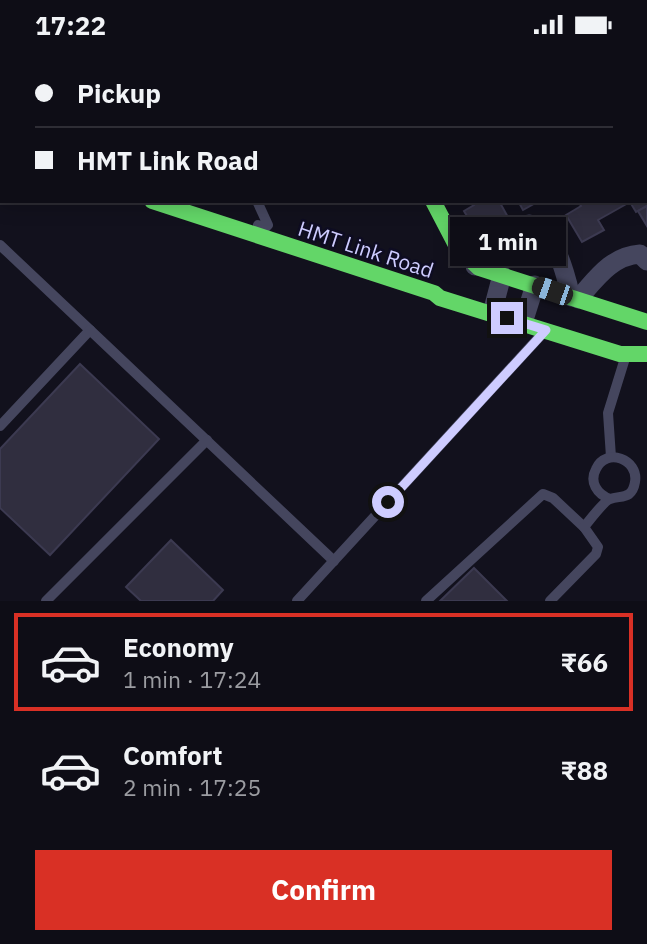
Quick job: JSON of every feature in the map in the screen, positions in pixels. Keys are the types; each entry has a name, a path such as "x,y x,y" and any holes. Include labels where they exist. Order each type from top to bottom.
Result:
{"street":[{"name":"HMT Link Road","path":"158,203 434,293 440,298 620,354 647,354"},
{"path":"433,203 461,254 475,266 647,322"},
{"path":"475,266 511,230 530,224 543,232 562,260 574,298"},
{"path":"574,298 608,266 628,255 640,254 647,261"},
{"path":"492,313 502,275"},
{"path":"523,323 534,285"}],"lane":[{"path":"195,203 267,227 258,203"},
{"path":"0,245 334,561"},
{"path":"0,426 90,330"},
{"path":"297,601 546,330"},
{"path":"611,457 608,413 626,354"},
{"path":"46,601 207,440"},
{"path":"584,527 610,499 624,497 630,493 635,480 633,468 617,457 598,464 593,478 598,491 610,499"},
{"path":"426,601 543,494 553,498 584,527 598,547 596,554 550,601"}],"building":[{"path":"473,203 500,203 509,219 479,236 464,211 474,205"},
{"path":"519,203 535,203 523,210"},
{"path":"579,203 628,203 598,220 604,230 582,242 566,215 581,206"},
{"path":"631,203 647,203 647,206 636,212"},
{"path":"647,206 647,226 638,211"},
{"path":"80,364 159,439 50,555 0,508 0,449"},
{"path":"171,540 223,590 213,601 141,601 126,587"},
{"path":"474,568 507,601 440,601"}],"traffic: fast":[{"path":"158,203 434,293 440,298 620,354 647,354"},
{"path":"434,203 457,247 479,268 647,322"}],"route":[{"path":"388,502 546,330 507,318"}]}
